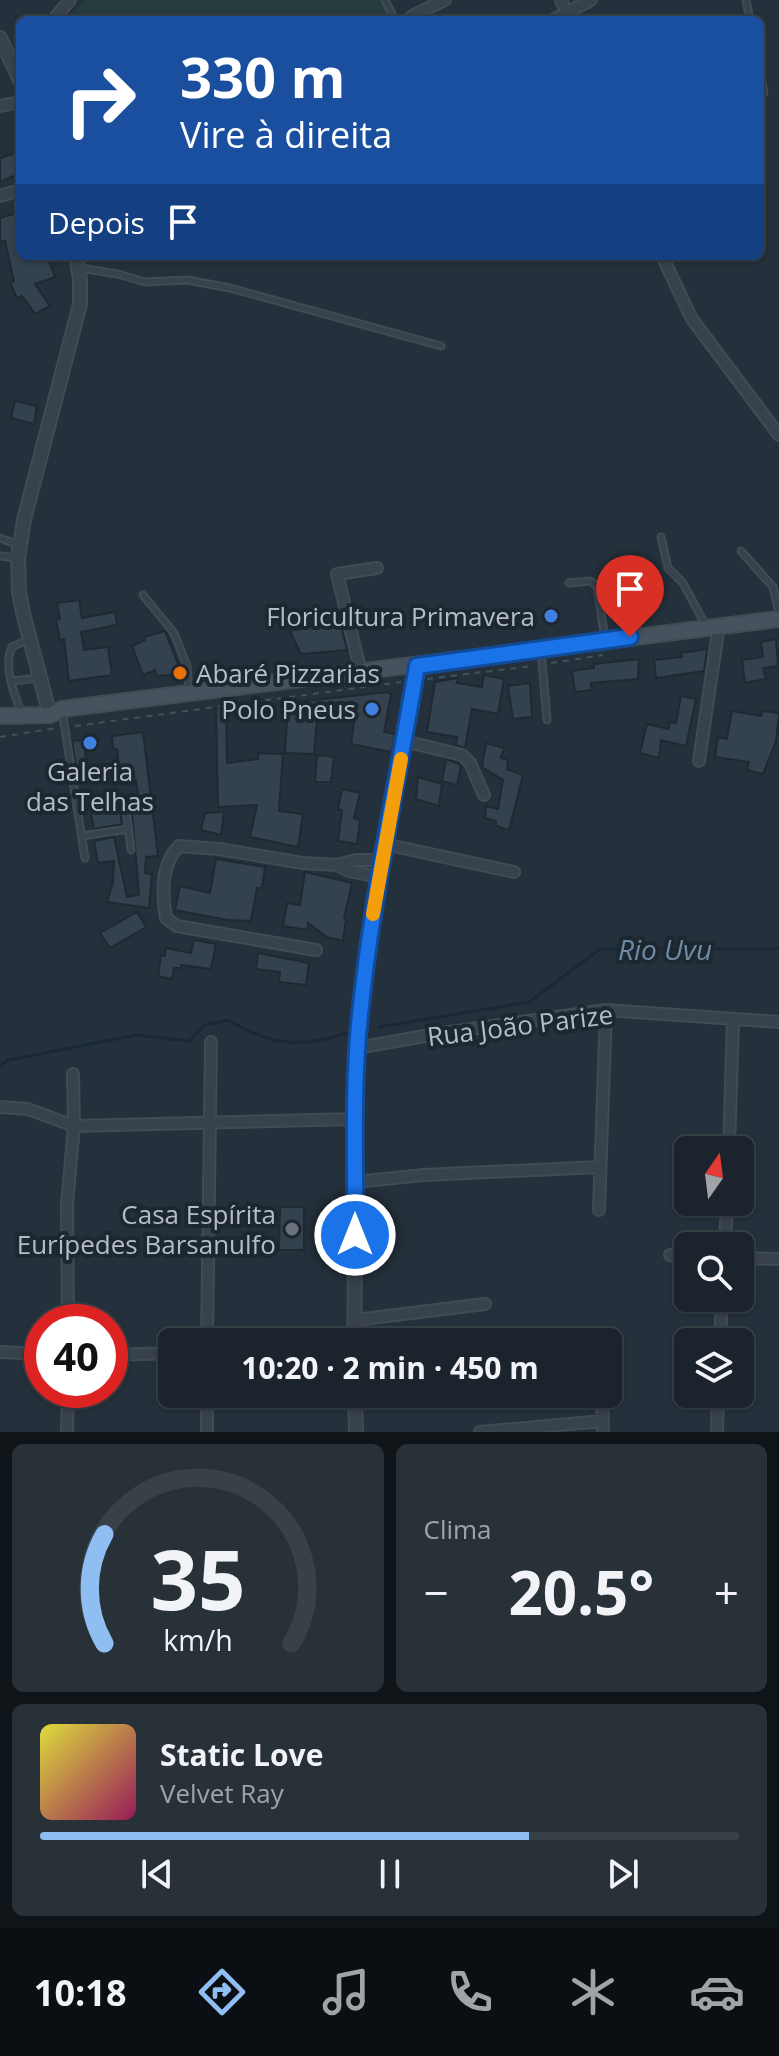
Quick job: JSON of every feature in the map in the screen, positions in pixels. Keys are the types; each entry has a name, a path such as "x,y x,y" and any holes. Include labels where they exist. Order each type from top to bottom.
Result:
{"main road":[{"path":"0,716 56,712 190,692 361,672 415,673 541,649 779,619"}],"street":[{"path":"56,16 70,0"},
{"path":"412,16 445,0"},
{"path":"561,0 569,16 591,0"},
{"path":"0,38 16,62"},
{"path":"664,260 692,319 779,435"},
{"path":"56,712 40,678 30,639 19,592 18,552 78,316 81,292 77,262"},
{"path":"361,672 337,574 377,568"},
{"path":"699,761 712,626"},
{"path":"355,1328 357,1048 378,877 415,673"},
{"path":"404,741 462,755 470,763 484,795"},
{"path":"384,844 514,872"},
{"path":"316,950 177,926 166,918 162,896 170,855 179,846 219,849 303,863 337,865 356,860 381,860"},
{"path":"337,865 378,877"},
{"path":"599,1210 606,1010"},
{"name":"Rua João Parize","path":"357,1048 606,1010 779,1022"},
{"path":"729,1136 733,1019"},
{"path":"207,1328 211,1042"},
{"path":"68,1304 67,1204 74,1126 73,1074"},
{"path":"0,1107 28,1109 74,1126 355,1119"},
{"path":"355,1182 423,1175 600,1167"},
{"path":"670,1255 674,1255"},
{"path":"754,1258 779,1259"},
{"path":"355,1320 485,1304"},
{"path":"0,1352 24,1353"},
{"path":"128,1354 158,1353"},
{"path":"67,1432 68,1408"},
{"path":"207,1408 207,1432"},
{"path":"355,1408 356,1432"},
{"path":"717,1432 718,1408"},
{"path":"480,1432 603,1426"}],"lane":[{"path":"77,262 145,282 187,280 230,288 441,346"},
{"path":"661,537 668,568 683,583 712,626"},
{"path":"0,538 18,552"},
{"path":"741,551 773,587 779,612"},
{"path":"0,556 18,552"},
{"path":"569,583 590,581 597,586 605,640"},
{"path":"143,595 174,633 188,671 190,692"},
{"path":"21,714 9,654 12,647 30,639"},
{"path":"541,649 547,720"},
{"path":"12,681 40,678"},
{"path":"56,712 65,727 85,858"},
{"path":"125,801 131,850"},
{"path":"82,836 128,829"}],"path":[{"path":"0,737 415,673"}],"green space":[{"path":"84,0 385,0 392,16 71,16"}],"building":[{"path":"16,153 16,175 0,182 0,158"},
{"path":"16,213 16,260 49,260 55,277 35,284 50,306 35,314 22,296 17,298 10,283 14,281 5,241 0,242 0,218"},
{"path":"15,401 37,406 34,424 11,418"},
{"path":"79,600 82,618 115,612 117,625 81,632 84,650 108,647 112,675 69,681 64,639 60,640 56,620 60,619 57,603"},
{"path":"340,621 347,650 301,654 290,631"},
{"path":"165,631 182,674 157,676 155,670 143,675 132,646 145,640 144,637"},
{"path":"776,639 778,666 763,668 766,679 745,683 742,660 763,657 761,642"},
{"path":"707,649 704,671 656,678 654,660 682,657 681,653"},
{"path":"639,659 638,679 591,683 592,690 575,692 572,671 594,668 594,664"},
{"path":"484,675 504,679 498,714 472,709 465,748 456,745 457,737 427,732 435,682 458,678 457,683 482,687"},
{"path":"530,683 532,717 513,719 508,686"},
{"path":"388,692 391,695 384,732 395,734 392,752 351,744 355,714 317,720 314,754 285,753 288,703"},
{"path":"681,696 696,699 686,746 661,740 659,758 640,753 647,724 669,729 670,722 676,723"},
{"path":"226,706 227,763 258,759 258,753 283,754 279,811 303,814 298,847 250,837 257,805 218,807 216,708"},
{"path":"732,711 761,716 762,711 779,713 776,741 763,774 747,770 749,762 715,757 718,737 727,739"},
{"path":"143,732 158,856 146,857 145,873 152,874 149,908 107,902 113,882 114,861 98,863 94,841 114,837 127,897 139,895 131,801 139,800 136,780 121,782 117,749 113,749 112,736"},
{"path":"84,740 87,771 77,773 72,741"},
{"path":"486,743 504,748 501,758 508,760 507,769 523,775 509,830 485,818 486,806 498,809 503,780 482,767"},
{"path":"317,755 334,757 331,782 315,782"},
{"path":"446,759 461,765 457,785 442,781"},
{"path":"418,777 442,784 439,806 416,799"},
{"path":"342,789 360,793 354,818 360,820 357,844 338,841 342,810 338,809"},
{"path":"119,803 122,824 94,829 90,807"},
{"path":"224,812 221,835 201,830 205,813"},
{"path":"216,859 265,867 262,888 257,888 251,921 227,920 175,910 180,886 210,893"},
{"path":"305,872 352,883 344,918 343,941 327,937 308,923 307,930 283,926 287,903 300,905"},
{"path":"137,912 146,927 110,948 100,933"},
{"path":"194,940 216,944 211,969 181,965 181,968 174,968 172,979 158,976 161,955 165,956 166,948 191,953"},
{"path":"258,953 309,963 306,985 279,982 280,972 256,969"},
{"name":"Casa Espírita Eurípedes Barsanulfo","path":"280,1207 304,1207 304,1250 279,1250"}],"waterway":[{"name":"Rio Uvu","path":"379,1027 529,1002 600,949 779,949"},
{"name":"Rio Uvu","path":"0,1066 8,1060 136,1035 189,1041 205,1025 228,1020 258,1035 286,1042 314,1041 347,1033"}],"slow traffic":[{"path":"373,914 401,759"}],"place":[{"name":"Floricultura Primavera","path":"551,616"},
{"name":"Abaré Pizzarias","path":"180,673"},
{"name":"Polo Pneus","path":"372,709"},
{"name":"Galeria das Telhas","path":"90,743"},
{"name":"Casa Espírita Eurípedes Barsanulfo","path":"292,1229"}],"route":[{"path":"355,1235 355,1119 360,1015 381,860 417,666 630,637"}]}
